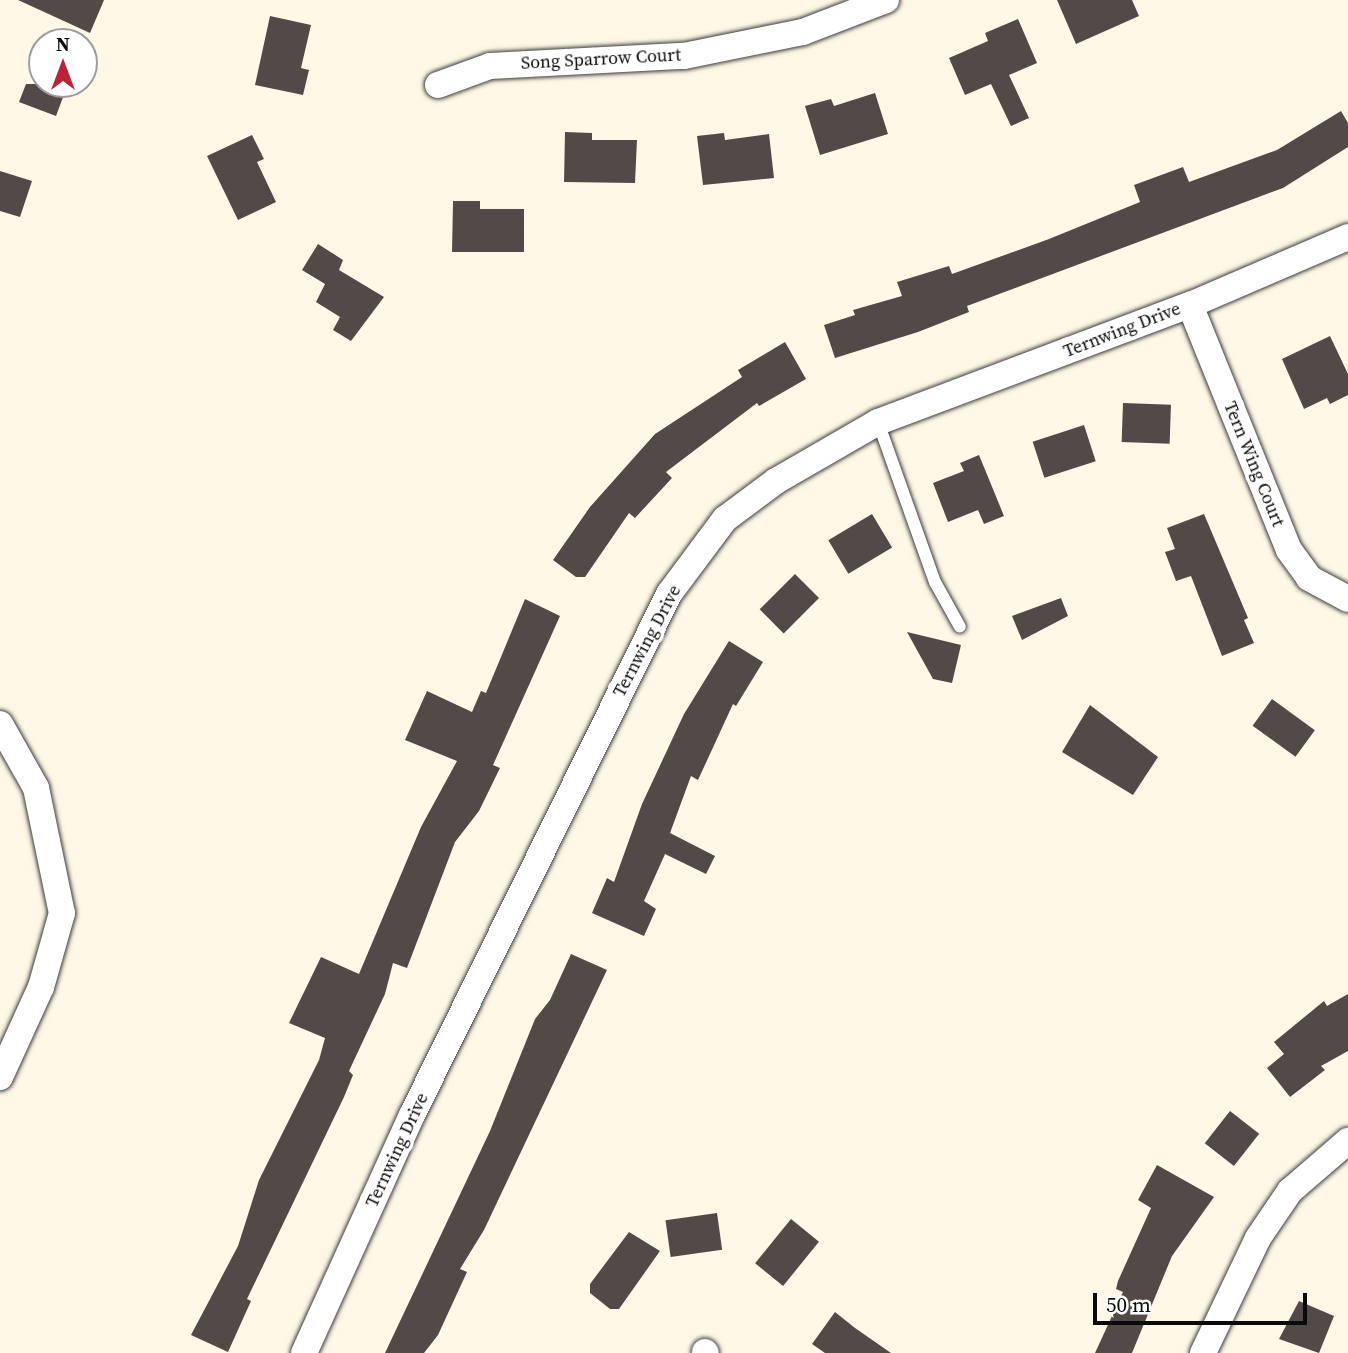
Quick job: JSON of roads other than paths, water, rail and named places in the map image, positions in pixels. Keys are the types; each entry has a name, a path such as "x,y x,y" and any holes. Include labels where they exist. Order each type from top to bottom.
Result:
{"street":[{"name":"Song Sparrow Court","path":"438,85 490,66 684,56 803,32 887,0"},
{"name":"Ternwing Drive","path":"304,1353 412,1115 669,594 725,519 776,481 878,422 1189,305 1348,237"},
{"name":"Tern Wing Court","path":"1189,305 1289,550 1309,578 1348,599"},
{"path":"0,724 36,789 62,913 41,987 0,1077"},
{"path":"1203,1353 1258,1238 1290,1191 1348,1141"}],"lane":[{"path":"878,422 935,582 960,627"}]}
